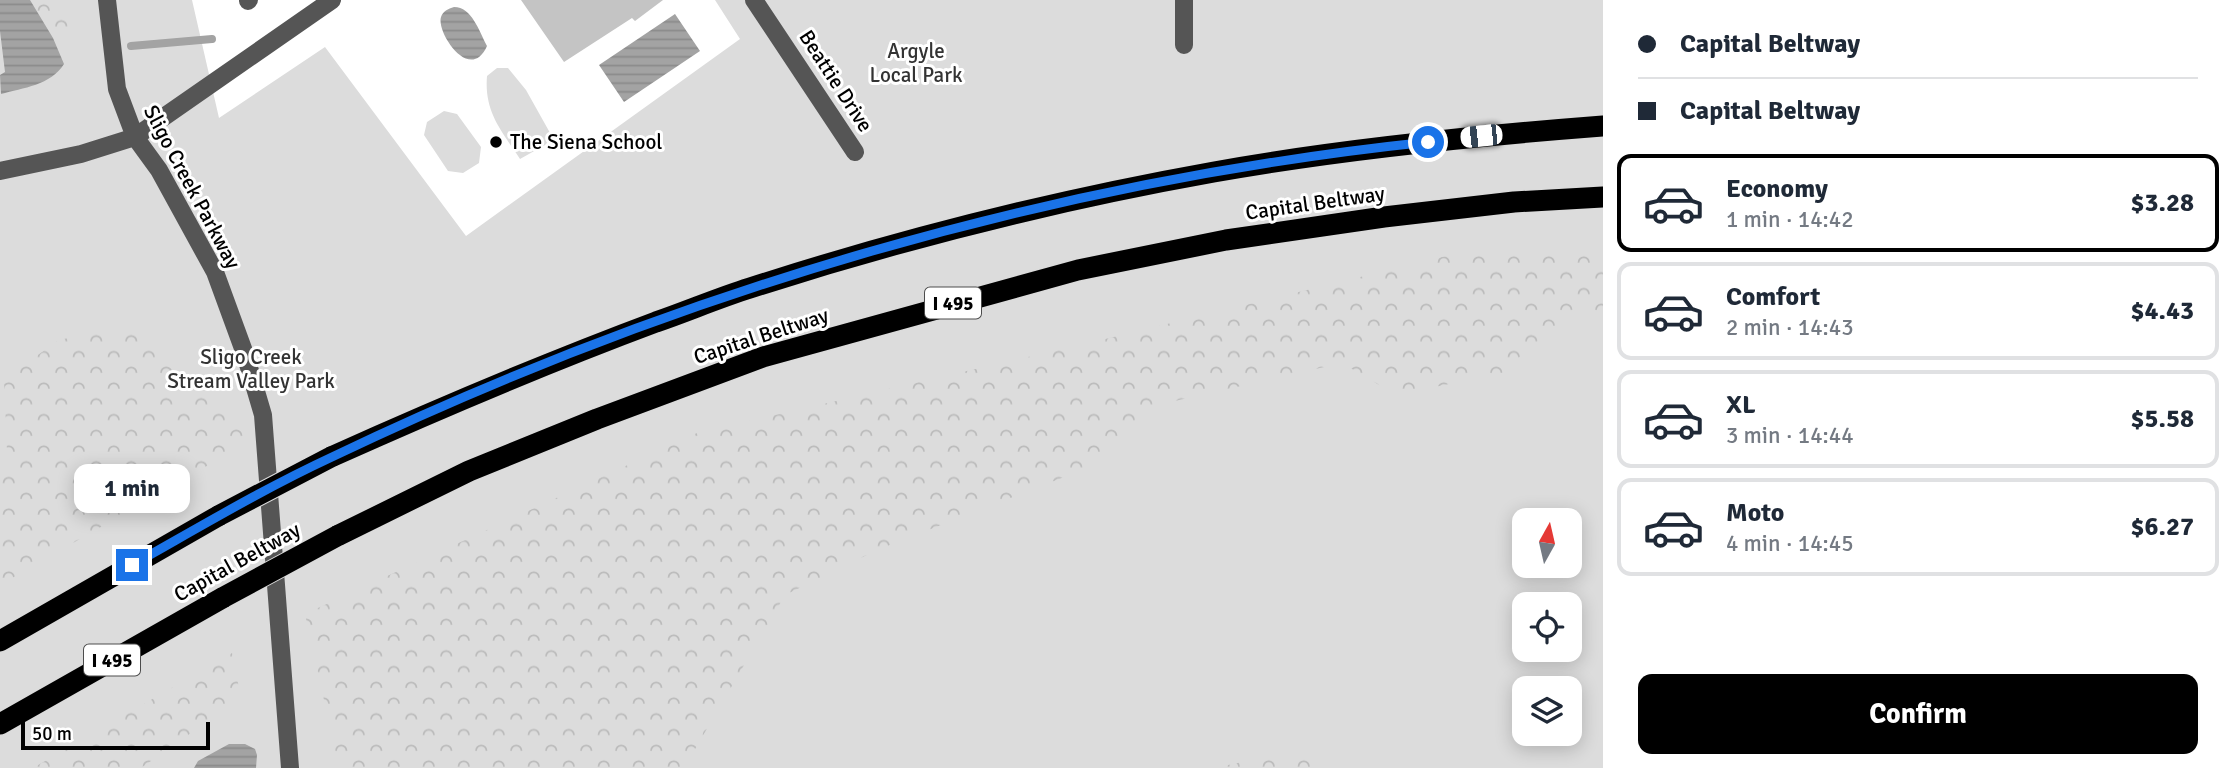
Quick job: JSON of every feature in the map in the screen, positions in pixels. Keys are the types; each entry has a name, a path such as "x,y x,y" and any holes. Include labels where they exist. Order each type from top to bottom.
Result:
{"highway":[{"path":"0,641 220,515 331,457 573,353 748,289 925,235 1066,201 1215,172 1375,148 1603,126"},
{"name":"Capital Beltway","path":"0,724 337,536 470,471 597,419 763,357 1078,270 1226,240 1384,216 1514,202 1603,197"}],"street":[{"name":"Sligo Creek Parkway","path":"107,0 117,89 135,137 159,170 215,272 264,415 290,768"},
{"path":"0,171 81,154 135,137 332,0"},
{"name":"Beattie Drive","path":"754,0 855,152"},
{"path":"1184,0 1184,45"}],"green space":[{"path":"0,0 192,0 219,118 325,47 466,236 740,39 715,0 1603,0 1603,768 0,768"},
{"path":"30,0 71,0 70,35 53,38"},
{"path":"497,68 508,68 526,90 554,140 520,159 495,120 488,100 487,76"},
{"path":"444,111 457,114 481,147 479,163 463,173 448,171 424,135 427,122"},
{"path":"1603,248 1603,316 1564,318 1502,373 1396,395 1342,363 1166,403 1113,458 877,550 785,595 684,768 339,768 305,614 697,433 1097,341 1475,249"},
{"path":"125,326 176,360 209,401 252,440 0,585 0,454 7,451 4,379 59,340"},
{"path":"232,653 241,698 141,768 33,768"},
{"path":"1316,753 1323,768 1214,768 1280,754"}],"shaded area":[{"path":"0,0 30,0 53,38 64,64 52,77 44,81 1,94 0,75 5,72 0,31"},
{"path":"454,7 470,15 487,46 480,56 472,60 456,51 444,33 441,17 446,10"},
{"path":"675,14 700,51 624,102 599,65"},
{"path":"229,744 245,744 255,749 256,768 194,768 198,761"}],"building":[{"path":"521,0 663,0 635,21 632,18 564,62"}],"waterway":[{"path":"131,46 212,39"}],"place":[{"name":"The Siena School","path":"496,142"}],"route":[{"path":"132,565 331,457 573,353 748,289 925,235 1066,201 1215,172 1428,142"}],"park label":[{"name":"Argyle Local Park","path":"916,63"},
{"name":"Sligo Creek Stream Valley Park","path":"251,369"}]}
